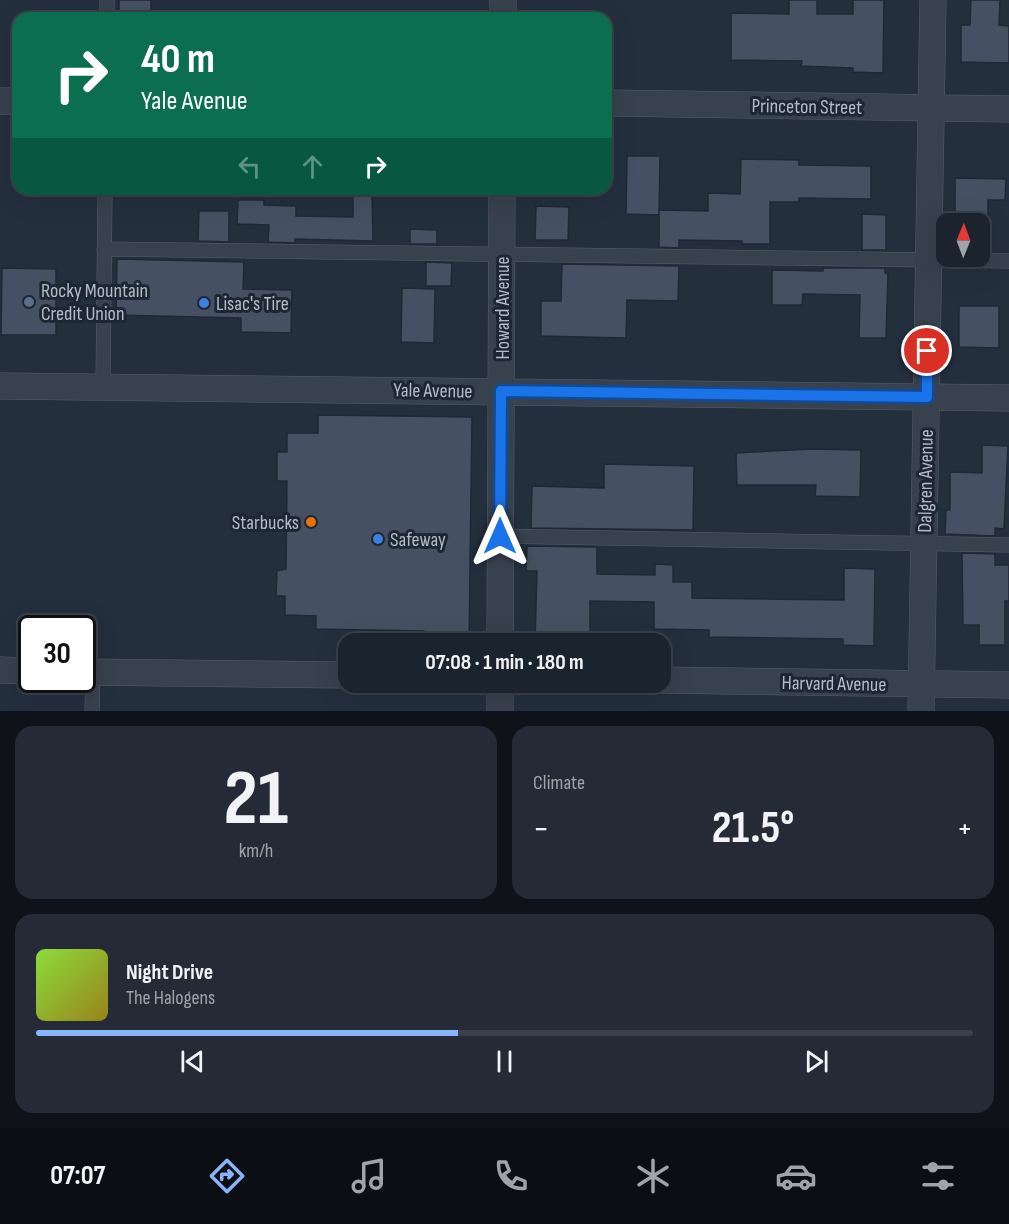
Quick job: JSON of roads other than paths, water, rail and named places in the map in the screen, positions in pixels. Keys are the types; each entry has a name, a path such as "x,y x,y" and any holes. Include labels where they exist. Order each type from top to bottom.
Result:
{"street":[{"name":"Dalgren Avenue","path":"921,711 933,0"},
{"name":"Princeton Street","path":"612,103 1009,109"},
{"name":"Howard Avenue","path":"500,633 502,195"},
{"name":"Yale Avenue","path":"0,386 1009,398"},
{"path":"0,670 18,670"},
{"path":"96,672 338,675"},
{"name":"Harvard Avenue","path":"671,680 1009,686"},
{"path":"500,693 500,711"}],"lane":[{"path":"103,387 105,195"},
{"path":"104,249 1009,261"},
{"path":"500,536 1009,545"},
{"path":"90,693 92,711"}],"place":[{"name":"Rocky Mountain Credit Union","path":"29,302"},
{"name":"Lisac's Tire","path":"204,303"},
{"name":"Starbucks","path":"311,522"},
{"name":"Safeway","path":"378,539"}]}
